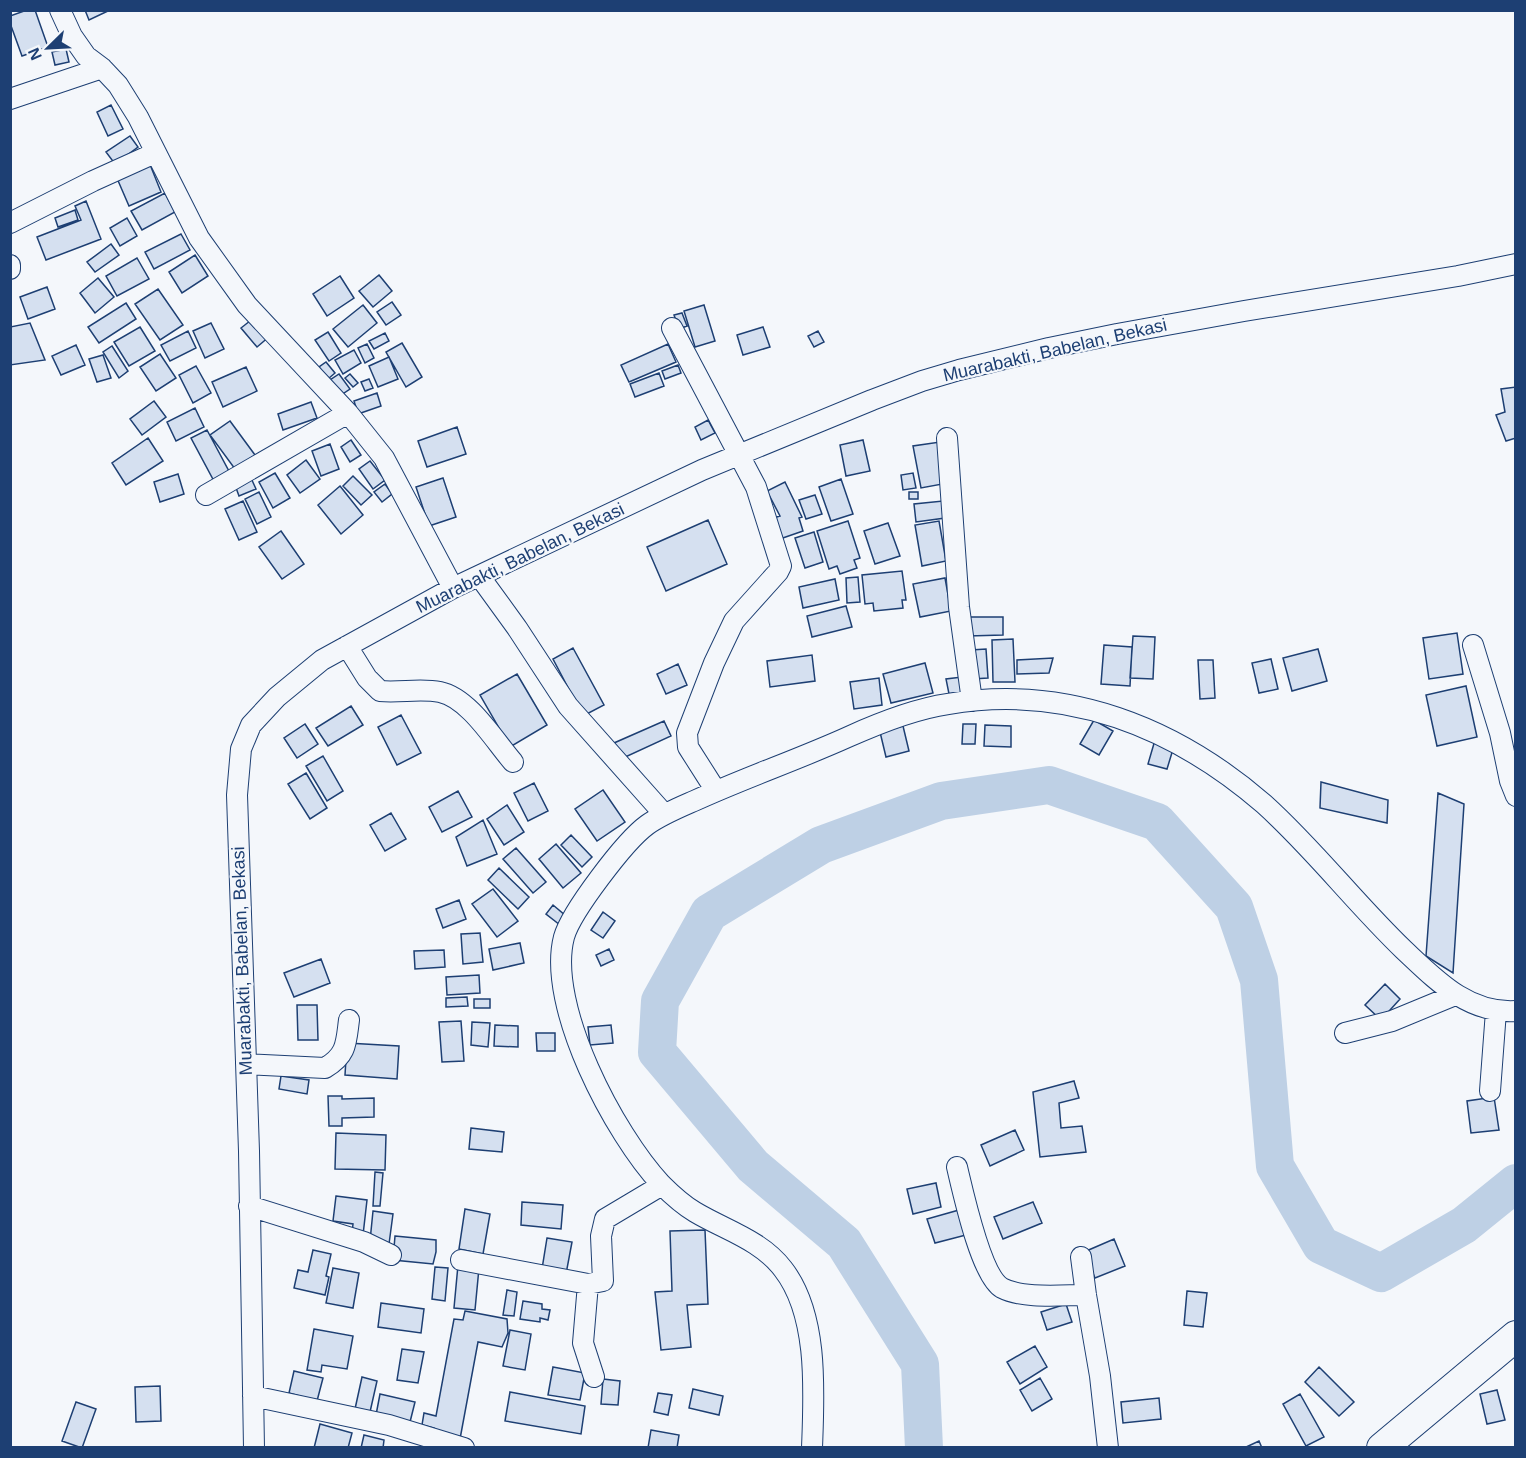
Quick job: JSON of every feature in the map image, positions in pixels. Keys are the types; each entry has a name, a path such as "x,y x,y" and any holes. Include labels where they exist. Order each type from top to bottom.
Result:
{"main road":[{"path":"1382,1448 1515,1336"}],"street":[{"path":"60,10 72,36 86,56 102,68 123,93 138,117 199,238 247,305 348,413 384,458 453,588"},
{"path":"10,99 102,68"},
{"path":"10,223 155,153"},
{"name":"Muarabakti, Babelan, Bekasi","path":"254,1448 246,1064 237,795 241,749 251,725 263,711 322,660 453,588 702,470 922,381 1049,348 1118,334 1458,276 1515,264"},
{"path":"672,328 756,487 781,566 734,621 714,663 687,733 688,747 716,790"},
{"path":"206,495 348,413"},
{"path":"947,438 959,607 972,701"},
{"path":"480,577 517,628 568,706 664,814"},
{"path":"1473,645 1500,733 1515,796"},
{"path":"347,646 367,678 380,691 425,691 442,693 459,700 513,762"},
{"path":"812,1448 814,1372 800,1299 784,1270 760,1246 692,1210 662,1185 630,1145 594,1078 570,1022 561,974 564,937 579,907 631,839 664,814 716,790 876,726 943,704 1027,700 1064,704 1102,712 1141,725 1174,742 1209,764 1264,805 1384,931 1455,995 1496,1011 1515,1011"},
{"path":"1345,1033 1392,1021 1455,995"},
{"path":"1490,1091 1496,1011"},
{"path":"246,1064 325,1068 341,1055 345,1046 349,1020"},
{"path":"957,1167 975,1234 993,1280 1001,1287 1016,1293 1086,1295"},
{"path":"462,1260 588,1284 603,1281 601,1236 607,1216 632,1204 662,1185"},
{"path":"249,1206 364,1242 391,1255"},
{"path":"1081,1257 1100,1376 1108,1448"},
{"path":"588,1284 583,1343 594,1377"},
{"path":"253,1396 389,1425 464,1448"}],"building":[{"path":"27,10 35,10 48,47 22,56 10,23 10,16"},
{"path":"85,10 110,10 89,20"},
{"path":"66,49 69,62 55,65 52,52"},
{"path":"111,105 123,129 108,136 97,112"},
{"path":"130,136 138,147 115,164 106,152"},
{"path":"149,162 161,192 129,206 116,176"},
{"path":"165,193 175,212 142,230 131,211"},
{"path":"86,201 101,239 46,260 37,237 81,220 75,206"},
{"path":"75,210 78,220 58,227 55,218"},
{"path":"127,218 137,236 120,246 110,228"},
{"path":"181,234 190,250 154,269 145,252"},
{"path":"111,244 119,255 95,272 87,262"},
{"path":"195,255 208,276 182,293 169,272"},
{"path":"137,258 149,279 117,296 106,276"},
{"path":"379,275 392,291 373,307 359,291"},
{"path":"340,276 354,298 327,316 313,294"},
{"path":"98,278 114,297 95,313 80,293"},
{"path":"47,287 55,309 28,319 20,297"},
{"path":"158,289 183,325 160,340 135,304"},
{"path":"392,302 401,315 386,325 377,312"},
{"path":"126,303 136,319 99,343 88,327"},
{"path":"363,305 377,323 348,347 333,329"},
{"path":"704,305 715,341 695,347 684,311"},
{"path":"682,313 687,326 679,329 674,315"},
{"path":"255,317 270,336 257,347 241,328"},
{"path":"30,323 45,360 10,365 10,327"},
{"path":"211,323 224,349 205,358 193,331"},
{"path":"140,327 155,351 129,366 114,342"},
{"path":"763,327 770,347 743,355 737,335"},
{"path":"188,331 196,348 170,361 161,345"},
{"path":"818,331 824,342 814,347 808,336"},
{"path":"328,332 341,353 329,361 315,340"},
{"path":"385,333 389,341 374,349 369,341"},
{"path":"402,343 422,377 406,387 386,352"},
{"path":"367,344 374,358 365,363 358,348"},
{"path":"668,344 676,362 629,382 621,365"},
{"path":"76,345 85,365 61,375 52,356"},
{"path":"112,346 128,371 119,378 103,352"},
{"path":"354,350 361,363 343,374 335,360"},
{"path":"160,354 176,378 156,391 140,367"},
{"path":"103,355 111,378 97,382 89,359"},
{"path":"389,357 398,379 378,387 369,366"},
{"path":"326,362 335,373 328,379 319,367"},
{"path":"678,365 681,373 665,379 662,371"},
{"path":"196,366 211,393 193,403 179,375"},
{"path":"246,367 257,391 223,407 212,382"},
{"path":"659,373 664,386 635,397 630,384"},
{"path":"339,374 350,389 341,395 330,380"},
{"path":"350,374 358,383 353,387 345,378"},
{"path":"369,379 373,388 365,391 361,382"},
{"path":"1516,387 1516,438 1506,441 1496,415 1505,412 1501,389"},
{"path":"377,393 381,406 358,414 354,401"},
{"path":"154,401 166,417 142,435 130,419"},
{"path":"311,402 317,418 283,430 278,414"},
{"path":"195,408 204,427 176,441 167,422"},
{"path":"708,420 715,433 701,440 695,427"},
{"path":"230,421 255,455 235,469 210,435"},
{"path":"457,427 466,454 427,467 418,441"},
{"path":"207,430 231,475 215,483 191,438"},
{"path":"148,438 163,461 126,485 112,463"},
{"path":"351,440 361,455 350,462 341,447"},
{"path":"863,440 870,471 846,476 840,445"},
{"path":"940,442 948,483 921,488 913,446"},
{"path":"330,444 339,469 321,476 312,451"},
{"path":"306,460 320,479 300,493 287,475"},
{"path":"370,461 385,480 373,489 359,469"},
{"path":"275,473 290,498 273,508 259,482"},
{"path":"913,473 916,488 903,490 901,475"},
{"path":"178,474 184,494 160,502 154,482"},
{"path":"353,476 372,495 361,505 343,486"},
{"path":"251,478 256,489 239,496 235,485"},
{"path":"443,478 456,517 429,526 416,487"},
{"path":"841,479 853,514 831,521 819,487"},
{"path":"785,482 802,517 799,518 803,531 777,540 770,519 780,516 767,491"},
{"path":"385,484 392,494 382,502 374,492"},
{"path":"340,486 363,515 341,534 318,505"},
{"path":"259,492 271,517 257,524 245,499"},
{"path":"909,492 918,492 918,499 909,499"},
{"path":"815,495 822,514 806,519 799,500"},
{"path":"243,501 257,532 239,540 225,509"},
{"path":"943,501 945,518 916,522 914,504"},
{"path":"708,520 727,564 666,591 647,547"},
{"path":"848,521 860,558 854,560 857,568 840,574 837,566 829,569 817,531"},
{"path":"939,521 946,561 922,566 915,525"},
{"path":"888,523 900,556 875,564 864,531"},
{"path":"281,531 304,564 282,579 259,547"},
{"path":"814,532 823,562 805,568 795,538"},
{"path":"902,571 906,600 902,600 903,608 874,611 873,603 865,604 862,575"},
{"path":"858,577 860,602 847,603 846,578"},
{"path":"945,578 951,611 920,617 913,584"},
{"path":"835,579 839,600 803,608 799,587"},
{"path":"846,606 852,627 812,637 807,616"},
{"path":"968,617 1003,617 1003,635 968,636"},
{"path":"1457,633 1463,674 1429,679 1423,638"},
{"path":"1133,636 1155,637 1153,679 1130,678"},
{"path":"1013,639 1015,682 993,682 992,640"},
{"path":"1104,645 1132,647 1130,686 1101,684"},
{"path":"573,648 604,705 583,716 553,659"},
{"path":"986,649 988,678 972,679 971,650"},
{"path":"1318,649 1327,681 1292,691 1283,658"},
{"path":"812,655 815,681 770,687 767,661"},
{"path":"1053,658 1049,673 1017,674 1017,660"},
{"path":"1271,659 1278,689 1259,693 1252,663"},
{"path":"1198,660 1213,660 1215,698 1200,699"},
{"path":"925,663 933,693 891,703 883,674"},
{"path":"678,664 687,685 666,694 657,674"},
{"path":"517,674 547,725 510,747 480,695"},
{"path":"962,677 964,692 949,694 946,679"},
{"path":"879,678 882,705 854,709 850,682"},
{"path":"1466,686 1477,737 1437,746 1426,695"},
{"path":"351,706 363,725 328,746 316,728"},
{"path":"401,715 421,753 397,765 378,727"},
{"path":"1094,720 1113,731 1099,755 1080,744"},
{"path":"664,721 671,736 621,759 614,743"},
{"path":"305,724 318,744 297,758 284,738"},
{"path":"963,724 976,724 975,744 962,744"},
{"path":"985,725 1011,726 1011,747 984,746"},
{"path":"903,726 909,751 886,757 880,732"},
{"path":"1155,740 1174,746 1167,769 1148,764"},
{"path":"323,756 343,791 327,801 306,766"},
{"path":"306,773 327,808 310,819 288,784"},
{"path":"1321,782 1388,800 1387,823 1320,808"},
{"path":"534,783 548,811 528,821 514,793"},
{"path":"603,790 625,822 597,841 575,809"},
{"path":"458,791 472,817 442,832 429,807"},
{"path":"1438,793 1464,804 1453,973 1426,956"},
{"path":"507,805 524,832 504,845 487,819"},
{"path":"391,813 406,839 385,851 370,825"},
{"path":"483,820 497,854 467,866 456,837"},
{"path":"571,835 592,857 582,867 561,845"},
{"path":"556,844 581,873 563,888 539,859"},
{"path":"516,848 546,882 533,893 503,859"},
{"path":"499,868 529,897 518,909 488,880"},
{"path":"493,889 518,921 497,937 472,904"},
{"path":"459,900 466,919 443,928 436,909"},
{"path":"553,905 566,916 560,925 546,914"},
{"path":"603,912 615,921 603,938 591,930"},
{"path":"480,933 483,962 463,964 461,934"},
{"path":"520,943 524,963 493,970 489,949"},
{"path":"609,949 614,960 601,966 596,955"},
{"path":"444,950 445,967 415,969 414,951"},
{"path":"321,959 330,983 294,997 284,973"},
{"path":"479,975 480,993 447,995 446,977"},
{"path":"1385,984 1400,999 1381,1020 1365,1005"},
{"path":"467,997 468,1006 446,1007 446,998"},
{"path":"474,999 490,999 490,1008 474,1008"},
{"path":"297,1005 317,1005 318,1040 298,1040"},
{"path":"461,1021 464,1061 442,1062 439,1022"},
{"path":"472,1022 490,1023 488,1047 471,1045"},
{"path":"495,1025 518,1026 518,1047 494,1046"},
{"path":"611,1025 613,1043 590,1045 588,1027"},
{"path":"536,1033 555,1033 555,1051 537,1051"},
{"path":"347,1043 399,1046 397,1079 345,1075"},
{"path":"281,1076 309,1080 307,1094 279,1089"},
{"path":"1074,1081 1079,1098 1059,1103 1061,1128 1082,1126 1086,1152 1040,1157 1033,1092"},
{"path":"328,1096 342,1096 342,1099 374,1098 374,1117 342,1118 342,1126 329,1126"},
{"path":"1494,1097 1499,1130 1471,1133 1467,1101"},
{"path":"471,1128 504,1132 502,1152 469,1149"},
{"path":"1015,1130 1024,1150 990,1166 981,1145"},
{"path":"336,1133 386,1135 385,1170 335,1169"},
{"path":"375,1172 383,1173 380,1206 373,1206"},
{"path":"936,1183 941,1207 913,1214 907,1189"},
{"path":"336,1196 367,1200 363,1235 352,1233 353,1224 333,1221"},
{"path":"522,1202 563,1205 561,1229 521,1225"},
{"path":"1033,1202 1042,1223 1003,1239 994,1217"},
{"path":"465,1209 490,1214 483,1254 459,1249"},
{"path":"959,1210 966,1235 935,1243 927,1219"},
{"path":"373,1211 393,1214 389,1244 370,1241"},
{"path":"705,1230 708,1304 687,1305 691,1347 661,1350 655,1292 672,1291 670,1231"},
{"path":"395,1236 436,1240 433,1264 393,1260"},
{"path":"547,1238 572,1242 566,1274 542,1269"},
{"path":"1114,1239 1125,1266 1095,1278 1084,1252"},
{"path":"313,1250 331,1254 325,1295 294,1288 298,1270 308,1272"},
{"path":"458,1265 479,1268 475,1310 454,1308"},
{"path":"435,1267 448,1268 445,1301 432,1299"},
{"path":"333,1268 359,1273 353,1308 326,1303"},
{"path":"507,1290 517,1292 514,1316 503,1315"},
{"path":"1187,1291 1207,1293 1203,1327 1184,1325"},
{"path":"523,1301 542,1304 542,1309 550,1310 548,1320 540,1318 540,1322 520,1319"},
{"path":"381,1303 424,1309 421,1333 378,1327"},
{"path":"1066,1304 1072,1322 1047,1330 1041,1312"},
{"path":"465,1311 507,1319 508,1333 502,1347 478,1342 460,1439 433,1433 434,1428 422,1425 424,1413 436,1416 454,1319 463,1320"},
{"path":"314,1329 353,1336 347,1369 322,1365 321,1372 307,1370"},
{"path":"510,1330 531,1334 525,1370 503,1366"},
{"path":"1035,1346 1047,1367 1020,1384 1007,1362"},
{"path":"402,1349 424,1352 418,1383 397,1380"},
{"path":"553,1367 585,1373 580,1400 548,1395"},
{"path":"1319,1367 1354,1402 1339,1416 1305,1382"},
{"path":"294,1371 323,1378 317,1401 289,1393"},
{"path":"362,1377 377,1381 370,1412 355,1409"},
{"path":"1040,1378 1052,1399 1032,1411 1020,1390"},
{"path":"603,1379 620,1381 618,1405 601,1404"},
{"path":"160,1386 161,1421 136,1422 135,1387"},
{"path":"693,1389 723,1396 719,1415 689,1408"},
{"path":"1497,1390 1505,1420 1487,1424 1480,1394"},
{"path":"510,1392 585,1406 581,1434 505,1421"},
{"path":"658,1393 672,1395 668,1415 654,1412"},
{"path":"380,1394 415,1402 410,1422 376,1415"},
{"path":"1300,1394 1324,1437 1306,1446 1283,1404"},
{"path":"1159,1398 1161,1419 1123,1423 1121,1402"},
{"path":"76,1402 96,1409 82,1448 62,1441"},
{"path":"320,1424 352,1433 348,1448 314,1448"},
{"path":"651,1430 679,1435 677,1448 648,1448"},
{"path":"364,1435 384,1440 383,1448 361,1448"},
{"path":"1259,1441 1262,1448 1244,1448"}],"waterway":[{"path":"924,1448 920,1364 844,1243 753,1166 657,1052 660,1001 709,913 821,845 941,801 1049,785 1157,822 1234,907 1259,980 1275,1166 1321,1245 1381,1273 1464,1225 1516,1183"}]}
